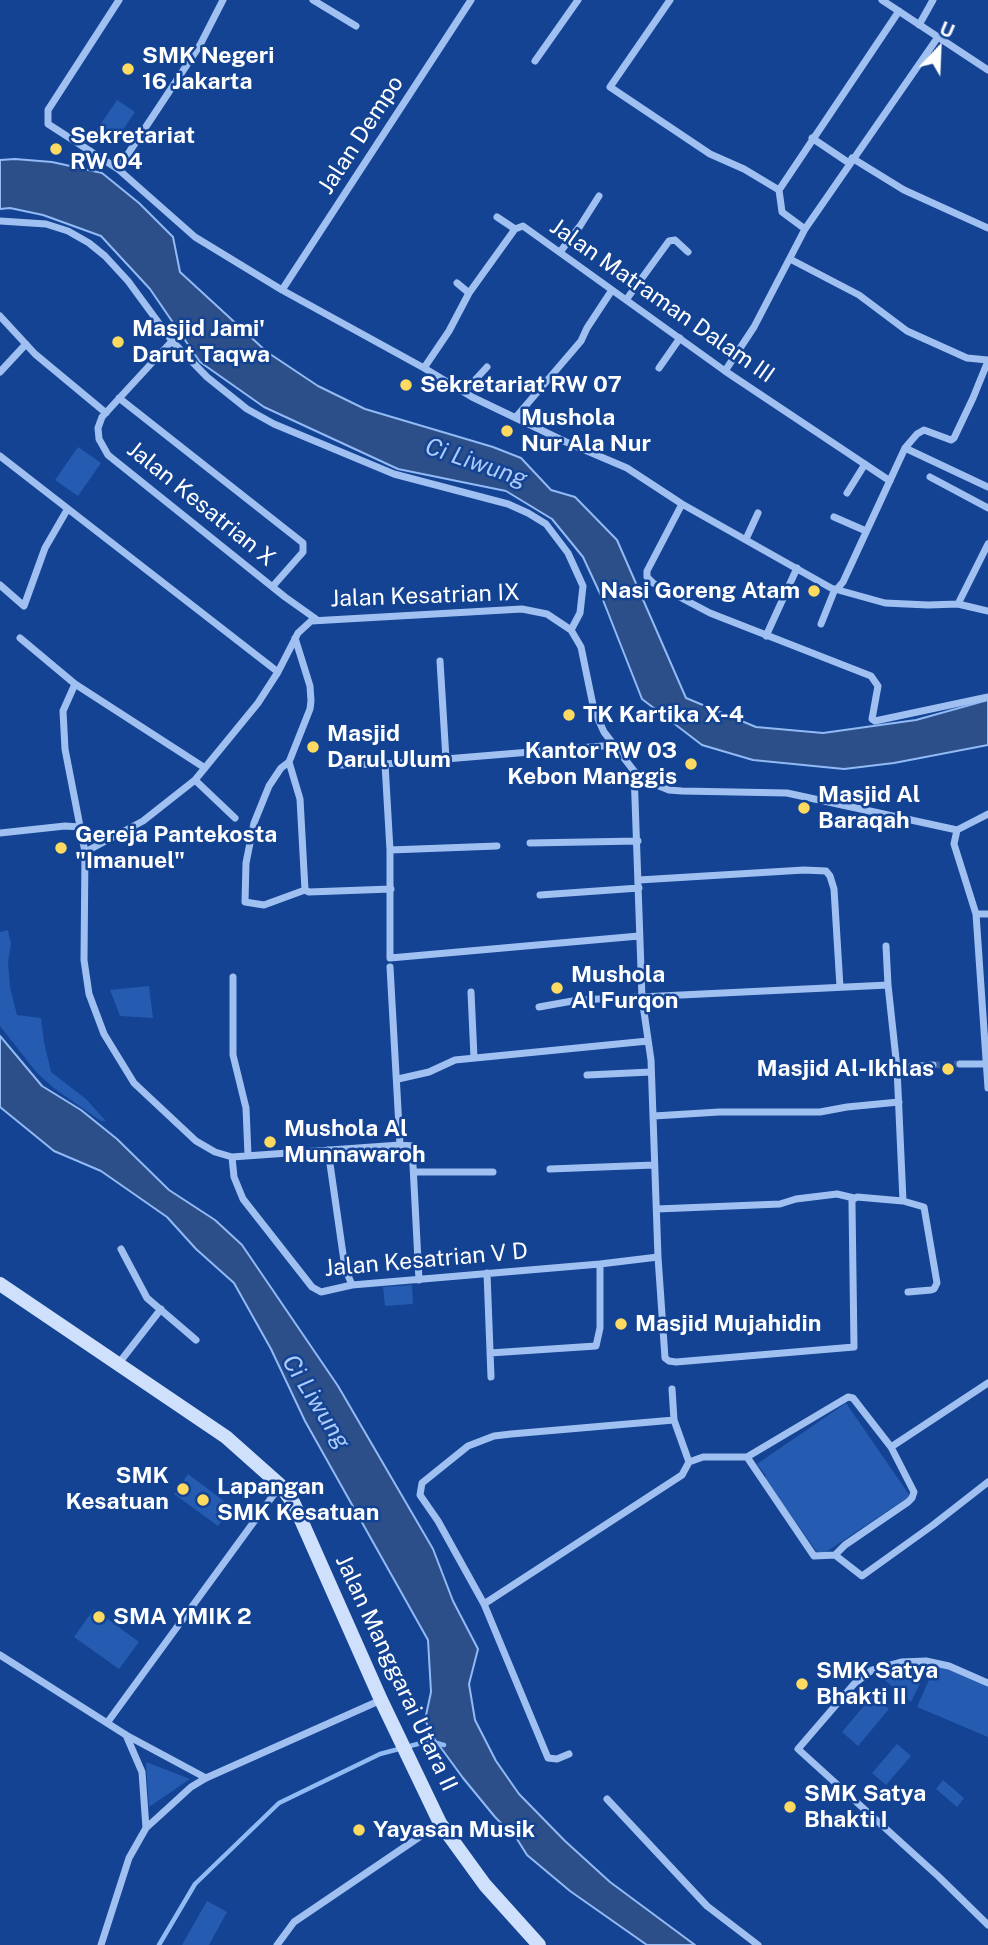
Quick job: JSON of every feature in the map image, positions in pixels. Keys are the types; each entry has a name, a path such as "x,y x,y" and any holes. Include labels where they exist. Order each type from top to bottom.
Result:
{"street":[{"path":"118,0 48,110 48,124 118,169 186,230 282,290 464,392 566,442 627,468 682,504 836,589 885,603 928,606 958,604 988,611"},
{"path":"118,169 200,45 223,0"},
{"path":"313,0 326,3 356,26"},
{"name":"Jalan Dempo","path":"282,290 471,0"},
{"path":"536,61 578,0"},
{"path":"670,0 610,87 710,154 744,169 779,190"},
{"path":"882,0 988,70"},
{"path":"919,24 933,0"},
{"path":"805,229 782,212 779,190 899,11"},
{"path":"726,371 754,327 805,229 850,160 938,37"},
{"path":"812,138 904,190 988,228"},
{"path":"559,252 580,226 598,196"},
{"path":"497,218 514,229"},
{"path":"0,221 46,224 68,231 89,243 128,281 172,341 227,394 274,424 394,474 508,504 546,524 568,553 583,586 580,613 571,630 581,647 598,720 634,771 649,782 669,790 787,793 957,830 988,814"},
{"name":"Jalan Matraman Dalam III","path":"424,368 449,331 469,293 514,229 523,226 726,371 890,481"},
{"path":"626,300 669,240 675,240 688,252"},
{"path":"789,259 859,295 907,331 967,358 988,360 974,398 954,438 924,430 905,448 821,624"},
{"path":"457,283 469,293"},
{"path":"516,416 581,341 612,290"},
{"path":"0,316 26,344 106,412 172,341"},
{"path":"659,368 680,338"},
{"path":"0,372 26,344"},
{"path":"464,392 487,367"},
{"path":"119,398 303,543 303,552 273,586"},
{"name":"Jalan Kesatrian X","path":"106,412 98,428 108,455 316,620"},
{"path":"905,448 988,486"},
{"path":"0,456 278,672"},
{"path":"847,493 866,464"},
{"path":"930,477 988,508"},
{"path":"682,504 649,565 647,577 653,583 710,613 871,676 878,686 872,719 875,722 988,697"},
{"path":"0,585 24,606 46,548 67,510"},
{"path":"746,539 758,513"},
{"path":"834,517 866,531"},
{"path":"958,604 988,544"},
{"path":"766,636 797,568"},
{"name":"Jalan Kesatrian IX","path":"85,852 143,821 195,780 258,703 295,638 307,623 316,620 356,620 522,609 547,614 571,630"},
{"path":"20,638 75,684 205,768"},
{"path":"295,638 310,686 311,701 289,762 300,799 305,890"},
{"path":"440,662 446,759"},
{"path":"75,684 66,702 63,725 65,749 85,852 83,960 89,994 104,1034 134,1083 196,1141 215,1152 232,1157 412,1146 419,1280"},
{"path":"340,765 385,764 615,745"},
{"path":"289,762 281,768 269,786 254,823 244,879 245,902 264,905 305,890 391,889"},
{"path":"385,764 390,850 390,957 639,936"},
{"path":"634,771 642,998 654,1116 657,1257 665,1358 669,1361 854,1347 854,1198"},
{"path":"195,780 235,818"},
{"path":"0,833 65,826 80,827"},
{"path":"957,830 954,844 976,914 988,1088"},
{"path":"530,843 638,841"},
{"path":"390,850 497,846"},
{"path":"540,895 804,870 826,871 834,888 840,987"},
{"path":"976,914 988,914"},
{"path":"886,946 897,1068 903,1201"},
{"path":"390,967 400,1145"},
{"path":"233,977 233,1055 246,1108 248,1154"},
{"path":"539,1007 578,1000 888,985"},
{"path":"471,992 474,1058"},
{"path":"398,1079 429,1072 455,1060 648,1041"},
{"path":"960,1063 987,1064"},
{"path":"897,1068 933,1065"},
{"path":"587,1075 651,1072"},
{"path":"654,1116 719,1112 820,1112 899,1102"},
{"path":"328,1150 345,1268 352,1285"},
{"name":"Jalan Kesatrian V D","path":"232,1157 234,1177 243,1199 312,1287 325,1293 352,1285 657,1257"},
{"path":"550,1169 654,1165"},
{"path":"415,1172 493,1172"},
{"path":"657,1209 780,1204 796,1199 837,1194 854,1198 903,1201 924,1207 937,1283 934,1289 908,1292"},
{"path":"121,1249 147,1298 196,1340"},
{"path":"490,1353 596,1346 600,1328 600,1264"},
{"path":"487,1273 491,1377"},
{"name":"Jalan Manggarai Utara II","path":"0,1284 226,1437 280,1485 294,1504 381,1700 440,1823 485,1885 539,1945"},
{"path":"119,1363 161,1309"},
{"path":"891,1447 987,1386"},
{"path":"672,1389 674,1420 689,1462"},
{"path":"484,1604 682,1475 689,1462 722,1455 747,1457 848,1397 853,1398 891,1447 914,1492 908,1502 845,1545 835,1555 818,1557 812,1554 747,1457"},
{"path":"569,1754 552,1760 545,1753 484,1604 439,1521 420,1495 422,1483 468,1446 494,1436 674,1420"},
{"path":"835,1555 856,1573 865,1575 988,1482"},
{"path":"107,1723 280,1485"},
{"path":"0,1655 126,1735 206,1778"},
{"path":"988,1683 949,1666 926,1661 901,1662 872,1670 854,1684 797,1749 938,1876 988,1925"},
{"path":"101,1945 129,1858 146,1828 191,1787 381,1700"},
{"path":"126,1735 142,1772 146,1828"},
{"path":"607,1799 707,1906 758,1945"},
{"path":"276,1945 294,1922 440,1823"}],"shaded area":[{"path":"117,100 135,112 114,143 96,131"},
{"path":"78,447 101,463 78,496 55,480"},
{"path":"8,930 11,944 8,962 10,987 17,1015 41,1018 51,1072 86,1099 106,1121 101,1121 55,1089 37,1073 0,1026 0,932"},
{"path":"149,986 153,1018 120,1016 110,990"},
{"path":"412,1285 413,1304 385,1306 383,1287"},
{"path":"846,1403 910,1496 820,1556 764,1478 766,1476 757,1464"},
{"name":"Lapangan SMK Kesatuan","path":"188,1474 232,1507 218,1526 174,1494"},
{"path":"94,1609 139,1642 119,1669 74,1637"},
{"path":"936,1664 988,1687 988,1737 917,1707"},
{"path":"928,1667 911,1702 881,1677"},
{"path":"873,1695 889,1709 858,1746 842,1732"},
{"path":"897,1744 911,1756 886,1785 872,1773"},
{"path":"146,1762 190,1779 149,1807"},
{"path":"943,1780 964,1798 957,1807 936,1789"},
{"path":"207,1901 227,1912 209,1945 182,1945"}],"water":[{"name":"Ci Liwung","path":"0,160 52,162 102,173 139,203 173,237 180,272 267,352 318,386 365,409 493,447 521,458 551,490 575,497 617,540 686,698 756,727 823,733 916,720 988,700 988,745 894,763 844,769 753,760 702,745 642,699 583,557 552,519 506,491 398,469 264,407 200,362 150,289 101,236 43,215 10,208 0,209"},
{"name":"Ci Liwung","path":"0,1036 42,1086 81,1110 117,1139 169,1190 215,1220 242,1245 338,1386 433,1549 453,1601 478,1649 469,1684 475,1720 496,1761 519,1794 565,1841 610,1882 695,1945 647,1945 570,1891 527,1855 517,1839 463,1778 433,1737 425,1720 431,1692 428,1640 305,1421 271,1349 234,1283 196,1249 167,1217 101,1171 54,1151 0,1107"}],"waterway":[{"path":"159,1945 195,1884 279,1803 380,1754 429,1741 444,1745"}],"tunnel":[{"path":"933,1065 960,1064"}],"place":[{"name":"SMK Negeri 16 Jakarta","path":"128,69"},
{"name":"Sekretariat RW 04","path":"56,149"},
{"name":"Masjid Jami' Darut Taqwa","path":"118,342"},
{"name":"Sekretariat RW 07","path":"406,385"},
{"name":"Mushola Nur Ala Nur","path":"507,431"},
{"name":"Nasi Goreng Atam","path":"814,591"},
{"name":"TK Kartika X-4","path":"569,715"},
{"name":"Masjid Darul Ulum","path":"313,747"},
{"name":"Kantor RW 03 Kebon Manggis","path":"691,764"},
{"name":"Masjid Al Baraqah","path":"804,808"},
{"name":"Gereja Pantekosta \"Imanuel\"","path":"61,848"},
{"name":"Mushola Al Furqon","path":"557,988"},
{"name":"Masjid Al-Ikhlas","path":"948,1069"},
{"name":"Mushola Al Munnawaroh","path":"270,1142"},
{"name":"Masjid Mujahidin","path":"621,1324"},
{"name":"SMK Kesatuan","path":"183,1489"},
{"name":"Lapangan SMK Kesatuan","path":"203,1500"},
{"name":"SMA YMIK 2","path":"99,1617"},
{"name":"SMK Satya Bhakti II","path":"802,1684"},
{"name":"SMK Satya Bhakti I","path":"790,1807"},
{"name":"Yayasan Musik","path":"359,1830"}]}
